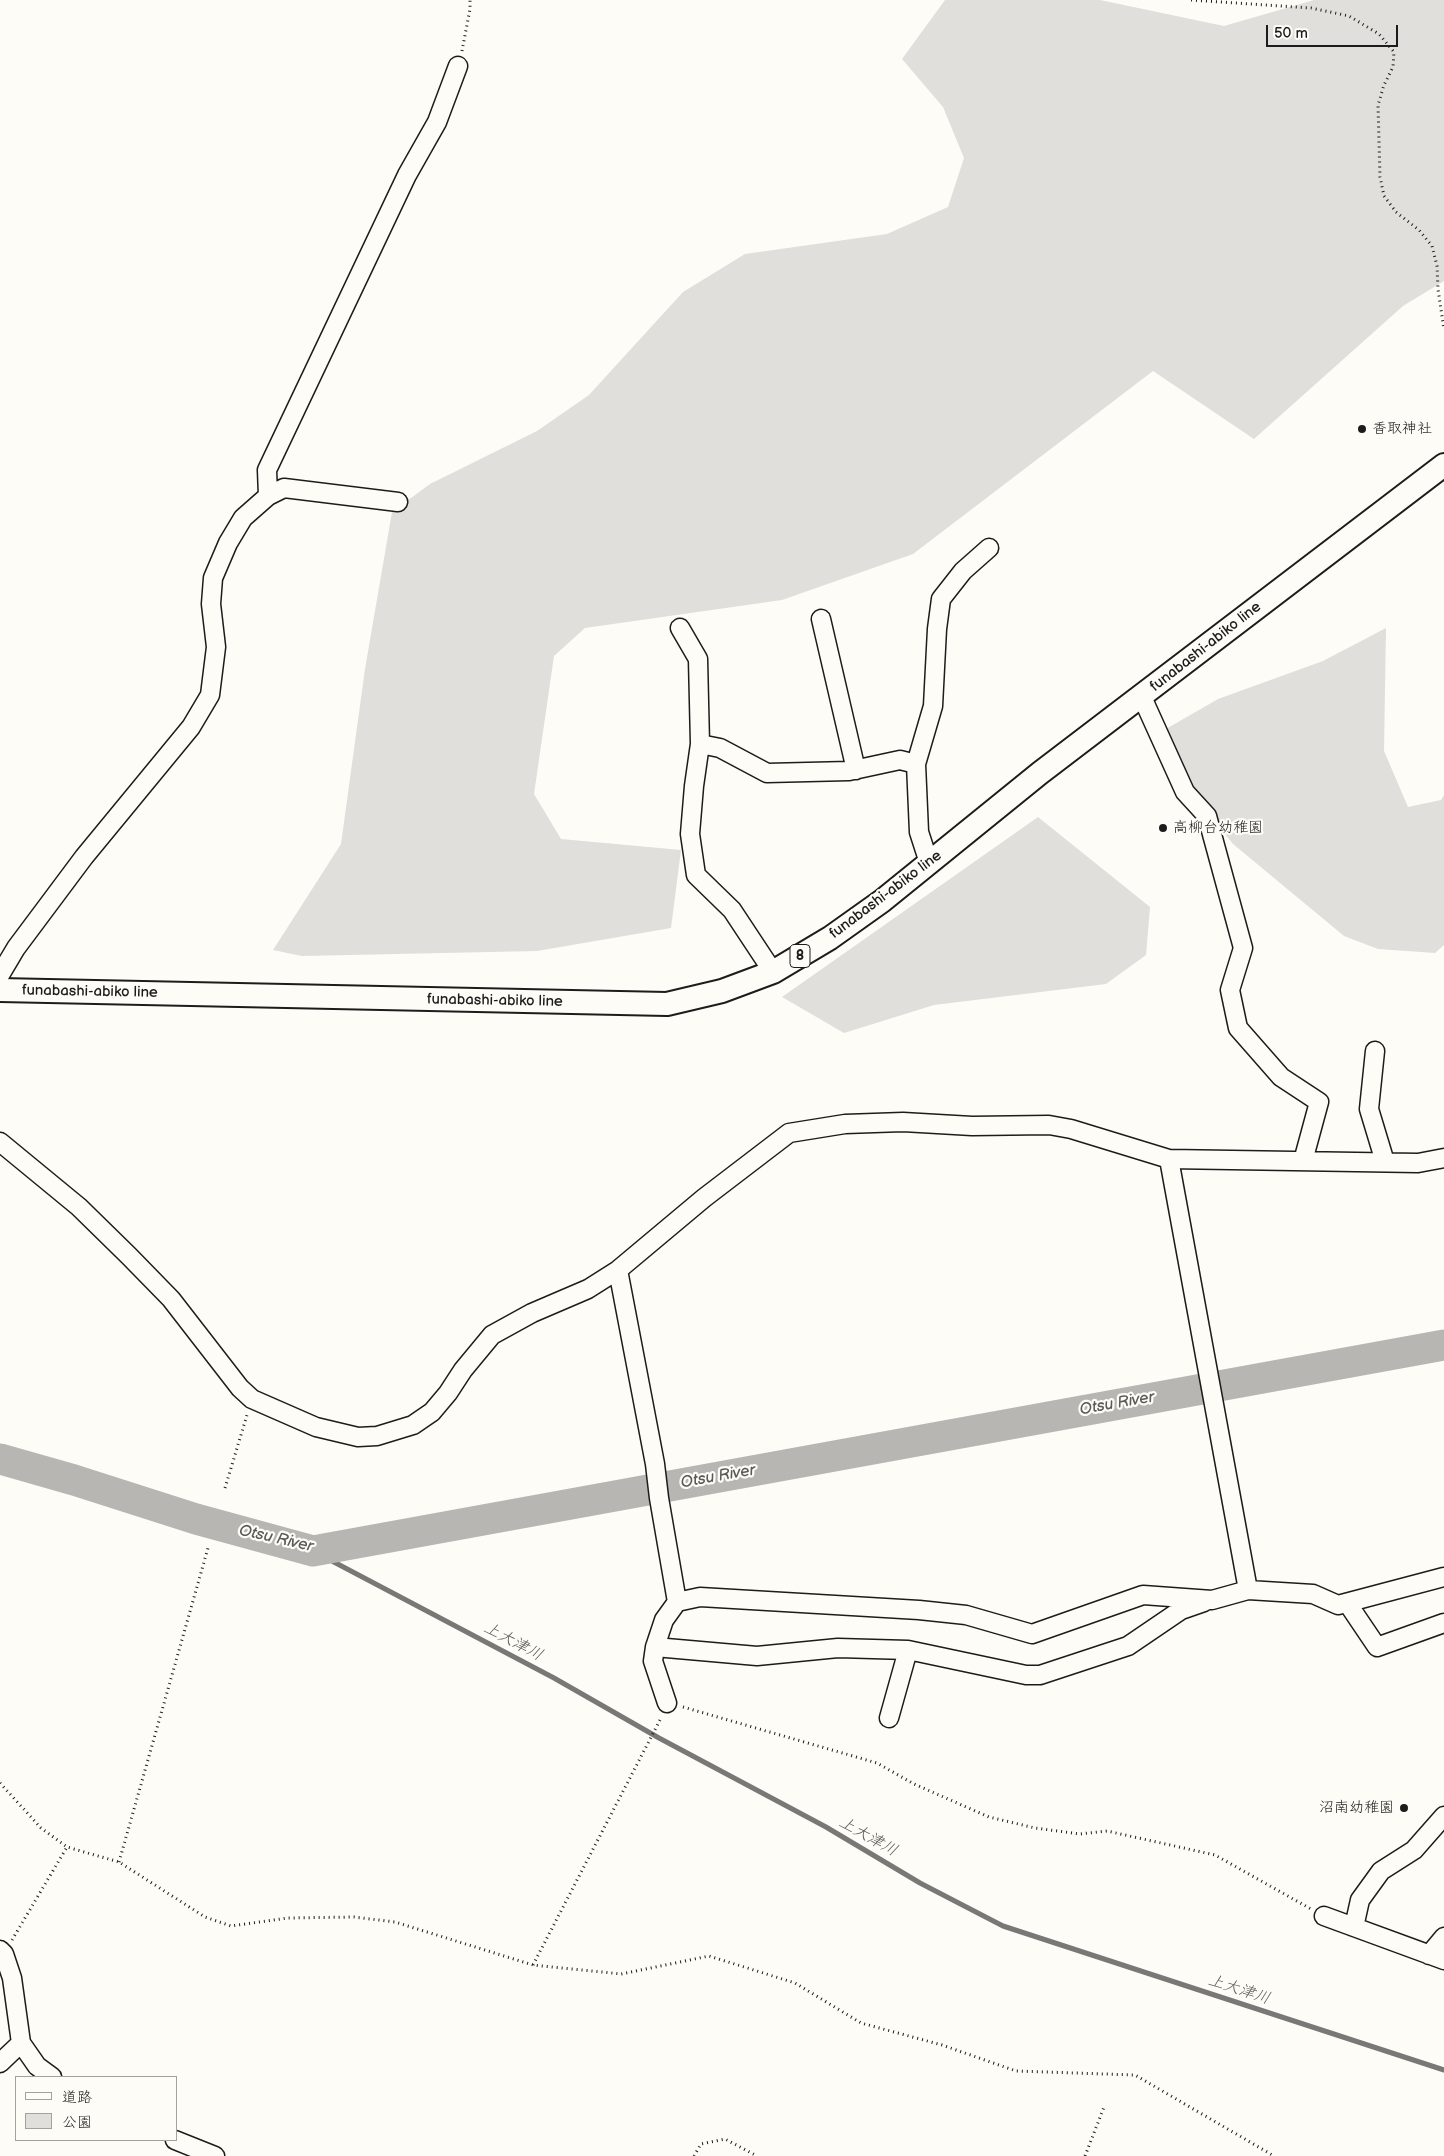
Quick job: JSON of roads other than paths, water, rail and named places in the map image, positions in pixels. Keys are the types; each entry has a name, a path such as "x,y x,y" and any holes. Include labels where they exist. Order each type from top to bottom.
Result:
{"main road":[{"name":"funabashi-abiko line","path":"0,990 667,1004 722,991 773,972 830,938 882,901 1040,773 1444,465"}],"street":[{"path":"268,496 267,470 407,175 437,122 458,66"},
{"path":"0,974 16,948 84,857 191,727 210,695 216,647 211,604 213,578 228,544 243,518 268,496 284,488 398,502"},
{"path":"929,863 919,832 916,764 933,706 936,629 941,599 963,571 989,548"},
{"path":"821,619 856,770"},
{"path":"680,628 698,659 700,744 690,834 696,874 732,910 773,972"},
{"path":"1142,697 1185,792 1207,816 1243,948 1230,990 1238,1028 1281,1077 1319,1102 1303,1161"},
{"path":"700,744 720,748 767,773 856,770 900,760 916,764"},
{"path":"1375,1051 1368,1109 1385,1162"},
{"path":"0,1142 79,1207 129,1256 171,1299 240,1388 252,1399 316,1427 346,1436 358,1437 376,1436 413,1425 432,1412 492,1335 532,1313 588,1289 618,1270 704,1198 789,1133 845,1124 903,1122 972,1126 1049,1125 1071,1128 1169,1159 1418,1163 1444,1158"},
{"path":"1169,1159 1248,1590"},
{"path":"618,1270 655,1464 677,1602"},
{"path":"655,1646 757,1656 838,1648 908,1650 1026,1675 1040,1675 1128,1646 1181,1610 1248,1590 1313,1594 1338,1606 1444,1577"},
{"path":"667,1703 653,1661 655,1646 664,1620 677,1602 700,1597 919,1610 966,1615 1032,1634 1142,1595 1212,1600"},
{"path":"1348,1604 1377,1647 1444,1623"},
{"path":"889,1718 908,1650"},
{"path":"1354,1927 1360,1900 1381,1871 1414,1850 1444,1816"},
{"path":"1324,1916 1436,1958 1444,1937"},
{"path":"2,1952 12,1978 21,2043 37,2066 51,2076"},
{"path":"0,2063 21,2043"},
{"path":"178,2141 216,2156"}],"waterway":[{"name":"Otsu River","path":"0,1459 74,1480 196,1519 313,1551 1444,1345"},
{"name":"上大津川","path":"313,1551 554,1678 659,1738 826,1827 920,1883 1003,1926 1444,2070"}],"place":[{"name":"香取神社","path":"1362,429"},
{"name":"高柳台幼稚園","path":"1163,828"},
{"name":"沼南幼稚園","path":"1404,1808"}]}
